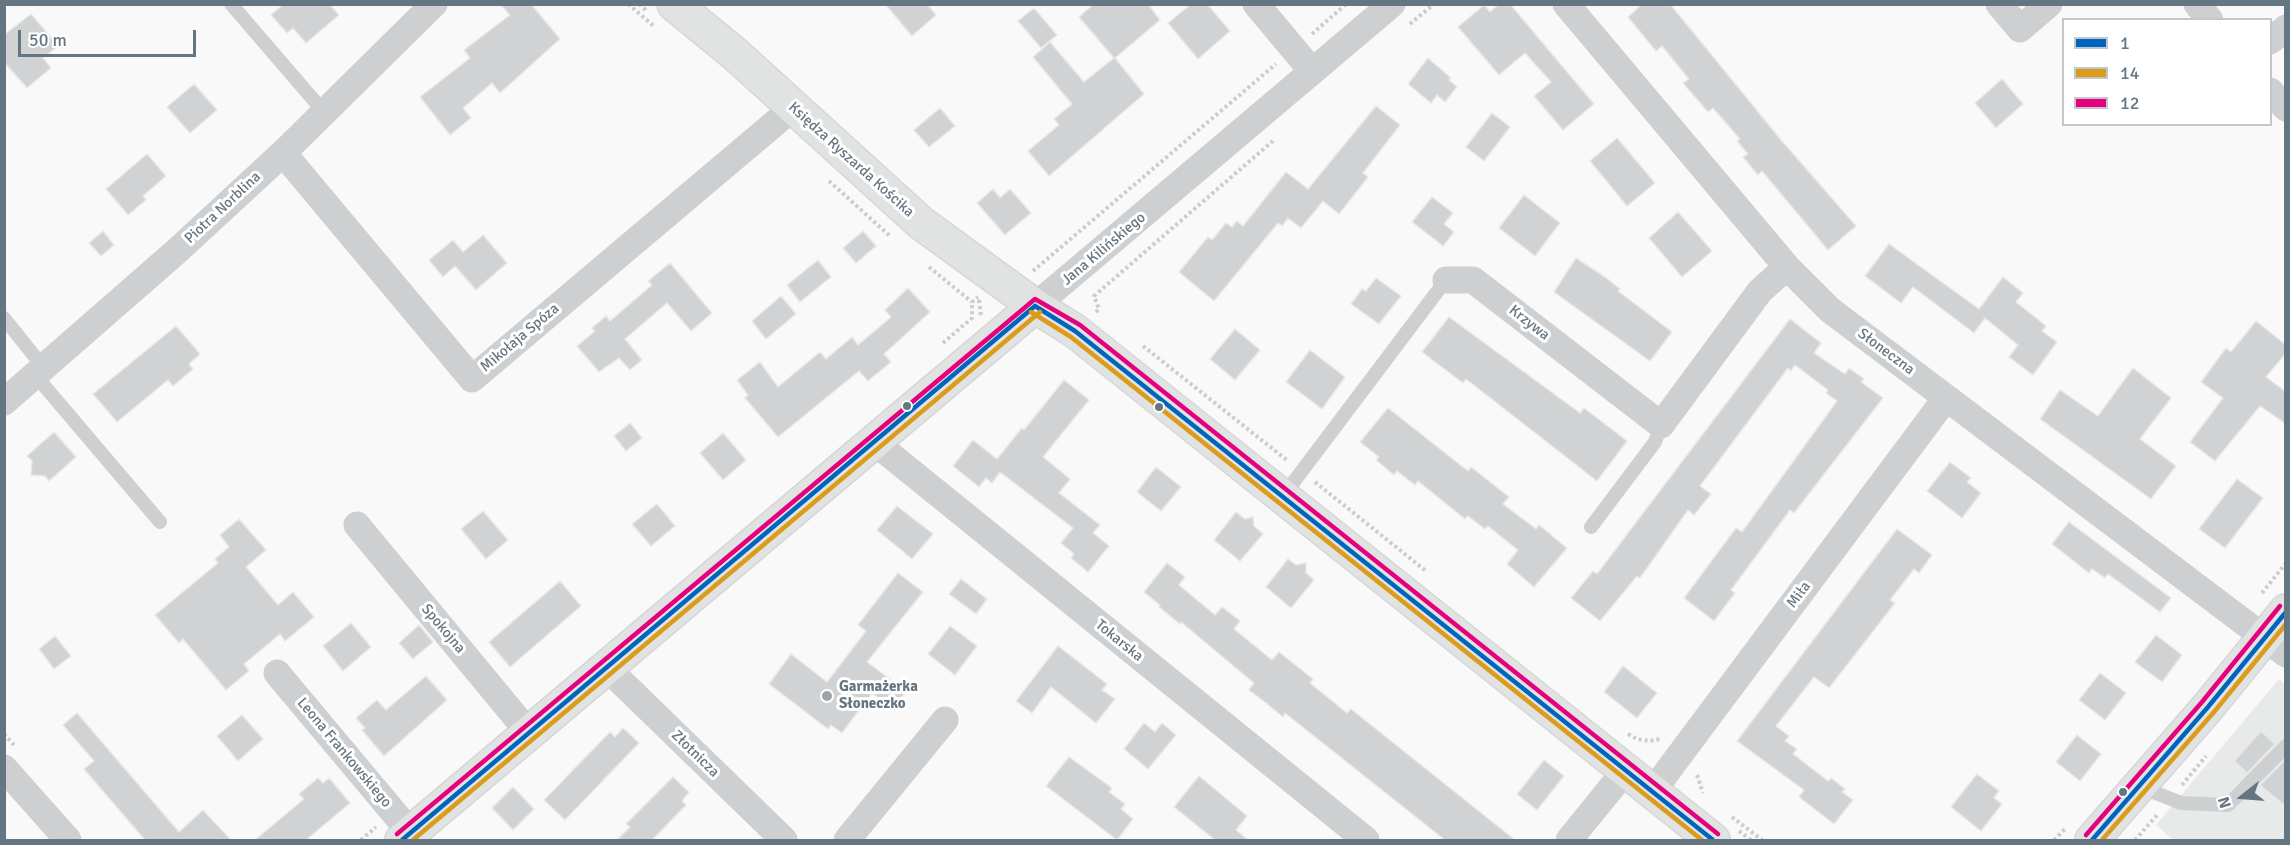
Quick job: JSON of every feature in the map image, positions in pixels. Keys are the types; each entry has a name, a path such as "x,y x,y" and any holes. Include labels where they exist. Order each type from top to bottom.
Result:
{"street":[{"name":"Piotra Norblina","path":"4,402 178,250 283,153 434,4"},
{"name":"Księdza Ryszarda Kościka","path":"674,4 794,107 921,223 1035,306 1075,331 1292,484 1625,771 1652,792 1720,827"},
{"path":"1256,4 1312,71"},
{"name":"Jana Kilińskiego","path":"407,837 1392,4"},
{"name":"Słoneczna","path":"1566,4 1787,267 1830,309 2275,646"},
{"path":"2000,4 2020,29 2049,4"},
{"path":"2197,4 2208,18"},
{"path":"2272,40 2286,28"},
{"path":"2272,92 2286,108"},
{"name":"Mikołaja Spóza","path":"283,153 472,379 794,107"},
{"path":"1661,424 1760,291 1787,267"},
{"name":"Krzywa","path":"1446,280 1473,279 1661,424"},
{"name":"Miła","path":"1652,792 1946,398"},
{"name":"Tokarska","path":"873,441 1366,840"},
{"name":"Spokojna","path":"357,525 529,733"},
{"path":"2080,833 2141,787 2275,646 2271,605"},
{"name":"Złotnicza","path":"607,668 784,840"},
{"name":"Leona Frankowskiego","path":"278,673 407,837"},
{"path":"847,840 945,720"},
{"path":"1569,840 1625,771"},
{"path":"7,775 68,840"}],"lane":[{"path":"231,4 324,112"},
{"name":"Krzywa","path":"1292,484 1446,280"},
{"path":"4,318 39,372 160,522"},
{"path":"1591,527 1654,442 1661,424"},
{"path":"2141,787 2181,803 2228,805 2286,746"}],"path":[{"path":"1099,309 1103,315"},
{"path":"1140,344 1292,484 1431,576"},
{"path":"2271,605 2286,563"},
{"path":"1625,731 1637,739 1650,741 1664,739 1692,760 1700,789 1711,800"},
{"path":"1720,827 1762,840"},
{"path":"2054,840 2080,833"}],"shaded area":[{"path":"2279,679 2285,684 2285,840 2173,840 2156,825"}],"building":[{"path":"284,4 329,4 339,15 306,43 293,28 287,33 271,15"},
{"path":"500,4 531,4 560,39 500,93 492,83 463,108 471,118 450,135 420,97 470,58 464,50 510,15"},
{"path":"885,4 927,4 936,15 912,36"},
{"path":"1094,4 1148,4 1160,20 1115,58 1144,94 1049,176 1028,151 1059,125 1054,119 1072,104 1033,57 1050,42 1084,82 1114,58 1079,17"},
{"path":"1191,4 1207,4 1230,31 1198,59 1168,23"},
{"path":"1499,4 1510,4 1594,104 1563,130 1534,96 1551,82 1525,53 1499,75 1458,27 1484,5 1490,12"},
{"path":"1642,4 1670,4 1781,140 1856,226 1828,250 1762,171 1758,175 1743,157 1748,154 1737,141 1740,139 1713,108 1708,112 1683,83 1689,79 1662,46 1656,51 1628,17"},
{"path":"1034,8 1057,35 1041,48 1018,21"},
{"path":"31,14 58,46 43,58 51,68 27,88 4,62 4,35"},
{"path":"1428,58 1451,78 1449,80 1457,87 1445,102 1437,95 1431,103 1408,84"},
{"path":"2002,79 2023,104 1996,128 1975,103"},
{"path":"194,84 217,110 190,133 167,107"},
{"path":"1376,106 1400,125 1363,173 1368,177 1339,214 1323,201 1301,228 1288,218 1282,226 1278,223 1214,301 1179,272 1208,237 1212,240 1226,223 1232,227 1237,221 1243,226 1286,172 1308,189"},
{"path":"940,108 955,126 929,147 914,130"},
{"path":"1492,113 1510,127 1484,161 1466,147"},
{"path":"1617,138 1655,183 1627,206 1590,161"},
{"path":"147,154 166,176 143,196 146,200 128,215 106,189"},
{"path":"993,189 1000,198 1010,189 1031,213 1005,235 977,203"},
{"path":"1524,195 1560,223 1535,256 1499,228"},
{"path":"1432,197 1453,213 1444,224 1454,232 1443,246 1412,222"},
{"path":"1678,212 1712,251 1682,277 1649,238"},
{"path":"103,231 114,245 101,256 89,243"},
{"path":"863,231 876,246 856,263 843,248"},
{"path":"483,235 507,263 476,290 455,266 443,277 429,260 453,240 463,252"},
{"path":"1889,244 1979,309 2003,277 2023,293 2016,302 2046,326 2042,331 2057,342 2033,375 2009,357 2018,345 1985,318 1974,333 1913,287 1901,303 1865,276"},
{"path":"1576,258 1605,277 1620,289 1618,291 1672,332 1650,361 1554,292"},
{"path":"818,260 831,277 800,302 787,285"},
{"path":"670,263 712,313 691,331 667,303 625,339 642,360 630,370 619,358 599,372 577,346 595,331 592,328 606,316 610,321 652,285 648,281"},
{"path":"1376,278 1401,296 1379,324 1351,304 1362,289 1366,291"},
{"path":"908,288 930,312 884,354 891,362 868,381 859,371 778,437 745,398 748,395 737,380 760,362 778,387 820,352 826,359 852,337 858,345 891,317 885,310"},
{"path":"781,296 796,314 766,339 752,321"},
{"path":"1449,317 1580,413 1584,408 1627,441 1597,481 1466,379 1463,383 1422,352"},
{"path":"1790,319 1821,343 1814,353 1845,374 1849,368 1864,379 1861,382 1883,398 1794,513 1790,510 1731,590 1735,593 1714,621 1684,598 1736,528 1742,532 1837,401 1826,393 1828,390 1795,365 1791,371 1788,368 1700,486 1711,494 1694,515 1688,510 1640,578 1637,576 1600,621 1571,598 1593,571 1597,574"},
{"path":"2256,321 2286,345 2286,353 2266,377 2286,392 2286,424 2260,406 2215,461 2190,442 2223,398 2201,382 2226,348 2231,352"},
{"path":"176,326 200,354 189,364 193,369 173,386 168,380 117,422 93,394"},
{"path":"1235,329 1260,350 1235,380 1210,359"},
{"path":"1310,350 1345,377 1322,409 1286,382"},
{"path":"2133,368 2171,398 2140,439 2176,466 2151,499 2040,419 2060,390 2098,416"},
{"path":"1064,380 1089,400 1043,457 1070,479 1059,493 1100,525 1093,533 1109,546 1088,572 1071,558 1074,554 1061,543 1073,528 1000,472 992,483 986,478 979,487 953,466 973,440 997,459 1022,428 1024,430"},
{"path":"1388,408 1468,471 1471,467 1509,497 1503,504 1536,529 1539,525 1567,548 1534,587 1507,564 1518,550 1488,526 1485,529 1468,516 1465,519 1418,481 1415,485 1397,471 1394,475 1376,460 1379,457 1360,442"},
{"path":"630,423 642,438 626,451 614,436"},
{"path":"54,432 76,457 49,481 45,476 31,475 32,461 27,456"},
{"path":"723,433 746,460 723,480 700,453"},
{"path":"1950,462 1971,478 1967,482 1981,493 1962,518 1927,491"},
{"path":"1156,467 1181,487 1161,511 1137,492"},
{"path":"2237,479 2263,498 2225,548 2199,529"},
{"path":"657,504 675,526 651,546 632,524"},
{"path":"897,506 933,534 912,559 877,530"},
{"path":"483,511 508,540 486,559 461,529"},
{"path":"1236,512 1245,519 1253,517 1254,526 1263,534 1240,561 1214,540"},
{"path":"239,519 266,550 246,567 278,605 293,592 314,617 285,641 280,634 244,664 249,671 226,690 183,639 179,643 155,615 218,563 215,559 229,547 220,535"},
{"path":"2069,522 2171,598 2160,612 2108,574 2105,578 2092,569 2089,573 2052,544"},
{"path":"1897,529 1932,555 1919,573 1914,569 1890,600 1895,603 1829,688 1814,677 1776,726 1789,736 1785,741 1797,749 1793,754 1828,781 1831,778 1845,789 1842,792 1853,800 1834,824 1799,797 1804,790 1737,741"},
{"path":"1288,559 1296,565 1306,563 1306,573 1314,580 1291,608 1266,587"},
{"path":"1167,563 1185,577 1179,585 1215,615 1222,607 1240,621 1234,629 1272,660 1279,652 1313,679 1310,683 1347,713 1351,709 1515,840 1445,840 1285,713 1283,717 1249,690 1254,683 1181,622 1180,624 1159,607 1160,605 1144,592"},
{"name":"Garmażerka Słoneczko","path":"898,573 923,592 867,662 906,691 893,709 872,693 842,733 831,725 828,729 769,684 791,654 827,682 866,631 858,625"},
{"path":"961,579 987,599 976,614 949,594"},
{"path":"560,581 581,606 510,667 489,642"},
{"path":"351,623 371,647 343,671 323,646"},
{"path":"419,625 433,642 413,659 399,643"},
{"path":"950,626 977,646 955,675 928,654"},
{"path":"2156,635 2182,655 2162,682 2135,662"},
{"path":"55,636 71,656 54,669 39,649"},
{"path":"1058,646 1107,684 1102,690 1115,699 1096,723 1051,687 1032,713 1016,701"},
{"path":"1623,666 1657,693 1637,718 1604,692"},
{"path":"2100,673 2126,693 2105,720 2079,700"},
{"path":"426,676 447,700 384,756 362,730 365,728 356,718 377,700 386,710"},
{"path":"77,713 179,832 203,810 231,840 145,840 84,769 94,761 63,725"},
{"path":"242,715 263,739 238,761 217,736"},
{"path":"1144,723 1155,732 1162,723 1176,735 1148,769 1124,749"},
{"path":"623,728 639,743 565,820 544,800 610,732 615,737"},
{"path":"2261,731 2275,744 2247,773 2234,761"},
{"path":"2077,735 2101,754 2080,781 2056,762"},
{"path":"1069,757 1112,788 1109,792 1125,804 1121,809 1133,819 1117,840 1046,786"},
{"path":"2286,759 2286,807 2260,785"},
{"path":"1544,760 1564,776 1537,810 1517,794"},
{"path":"1977,774 1999,791 1994,798 2002,804 1981,831 1951,807"},
{"path":"1199,776 1247,816 1236,830 1248,840 1215,840 1174,807"},
{"path":"673,777 689,792 682,801 686,805 652,840 617,840 630,827 626,824"},
{"path":"318,778 323,783 329,778 350,803 306,840 255,840 304,799 299,794"},
{"path":"513,787 534,809 513,830 492,808"}],"transit line":[{"name":"12","path":"397,834 1035,299 1080,325 1718,834"},
{"name":"1","path":"1035,306 1075,331 1713,840"},
{"name":"1","path":"402,840 1035,306"},
{"name":"14","path":"1031,312 1071,337 1702,840"},
{"name":"14","path":"413,840 1040,312"},
{"name":"12","path":"2086,835 2202,702 2280,606"},
{"name":"1","path":"2092,840 2208,707 2286,612"},
{"name":"14","path":"2102,840 2214,712 2286,624"}],"place":[{"name":"Garmażerka Słoneczko","path":"827,696"}]}
